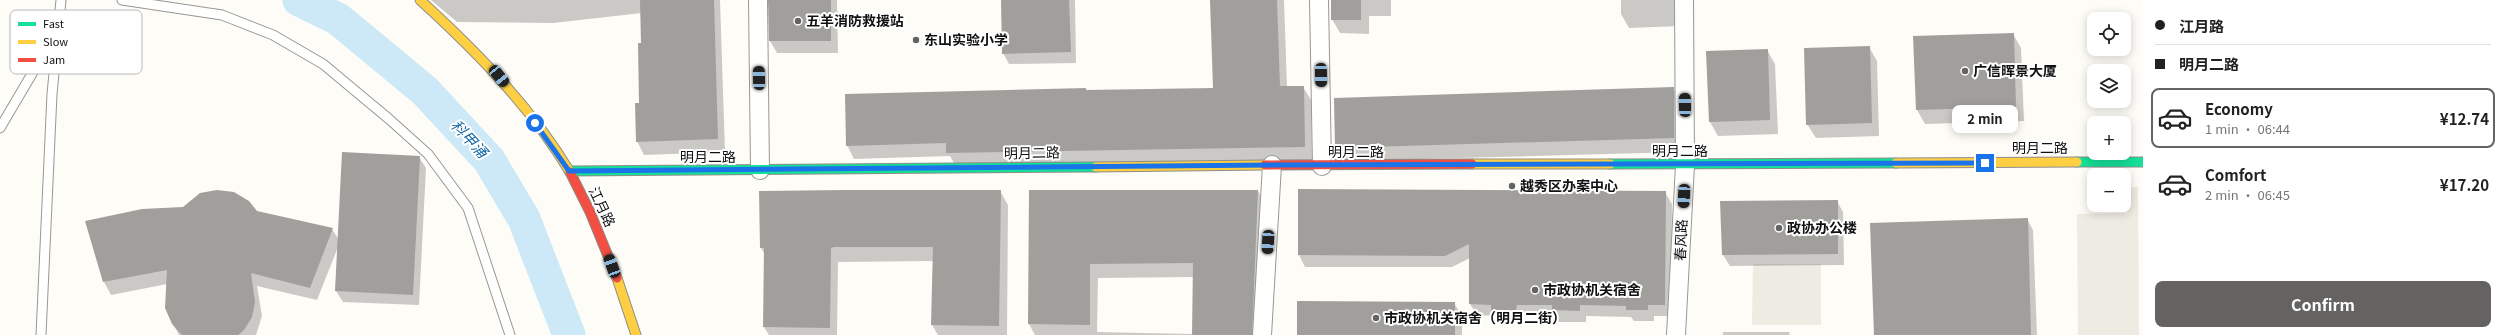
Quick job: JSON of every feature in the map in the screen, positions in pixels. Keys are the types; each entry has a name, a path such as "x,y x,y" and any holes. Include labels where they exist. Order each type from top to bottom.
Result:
{"street":[{"name":"江月路","path":"420,0 450,26 499,76 527,110 569,171 602,240 636,335"},
{"path":"758,0 760,170"},
{"path":"1319,0 1322,166"},
{"name":"春风路","path":"1676,335 1685,165 1684,0"},
{"name":"明月二路","path":"569,171 1272,165 1685,165 2143,162"},
{"path":"1262,335 1272,165"}],"lane":[{"path":"60,10 61,0"},
{"path":"122,0 222,15 273,35 322,64 389,119 428,154 468,208 510,335"},
{"path":"0,128 32,74"},
{"path":"41,335 54,74"}],"shaded area":[{"path":"2131,187 2138,187 2139,335 2078,335 2077,214 2131,212"},
{"path":"1753,264 1821,264 1821,325 1752,325"}],"building":[{"path":"640,0 714,0 718,139 636,142 635,103 639,103 638,43 641,43"},
{"name":"五羊消防救援站","path":"768,0 831,0 831,41 769,41"},
{"name":"东山实验小学","path":"1001,0 1069,0 1071,52 1002,54"},
{"path":"1210,0 1277,0 1280,86 1304,86 1305,147 946,153 946,143 846,146 845,94 1086,88 1086,90 1213,88"},
{"path":"1331,0 1361,0 1361,20 1331,20"},
{"name":"广信晖景大厦","path":"2014,33 2016,107 1916,110 1913,36"},
{"path":"1870,46 1872,123 1806,125 1804,48"},
{"path":"1768,49 1770,120 1709,122 1706,51"},
{"path":"1674,87 1674,138 1335,148 1334,98"},
{"path":"342,152 420,156 413,295 335,291"},
{"path":"1298,189 1666,191 1665,305 1648,305 1648,310 1626,310 1626,306 1580,305 1580,311 1552,310 1552,305 1517,305 1516,310 1491,310 1491,305 1469,304 1469,244 1445,256 1298,255"},
{"path":"217,190 234,192 249,201 257,211 333,228 310,288 251,273 255,302 252,317 244,330 238,335 182,335 172,324 165,308 167,270 103,282 85,221 142,209 183,207 200,193"},
{"path":"1001,190 999,326 931,325 933,247 834,247 831,248 830,328 763,327 764,248 760,248 759,191"},
{"path":"1029,190 1258,190 1252,335 1192,335 1193,263 1090,264 1090,325 1028,324"},
{"name":"政协办公楼","path":"1838,200 1838,254 1722,255 1720,201"},
{"path":"2028,218 2031,335 1874,335 1870,223"},
{"name":"市政协机关宿舍（明月二街）","path":"1297,301 1455,302 1455,335 1297,335"}],"waterway":[{"name":"科甲涌","path":"299,0 338,19 425,91 489,160 524,219 569,335"}],"traffic: fast":[{"path":"2077,162 2143,162"},
{"path":"1610,164 1896,163"},
{"path":"569,171 1096,167"}],"traffic: slow":[{"path":"420,0 482,60 520,102 538,125 570,172"},
{"path":"1896,163 2077,162"},
{"path":"1472,164 1610,164"},
{"path":"1096,167 1265,165"},
{"path":"617,278 636,335"}],"traffic: jam":[{"path":"1265,165 1472,164"},
{"path":"570,172 590,212 617,278"}],"place":[{"name":"五羊消防救援站","path":"798,21"},
{"name":"东山实验小学","path":"916,40"},
{"name":"广信晖景大厦","path":"1965,71"},
{"name":"越秀区办案中心","path":"1512,186"},
{"name":"政协办公楼","path":"1779,228"},
{"name":"市政协机关宿舍","path":"1535,290"},
{"name":"市政协机关宿舍（明月二街）","path":"1376,318"}],"route":[{"path":"535,123 569,171 1272,165 1985,163"}]}
